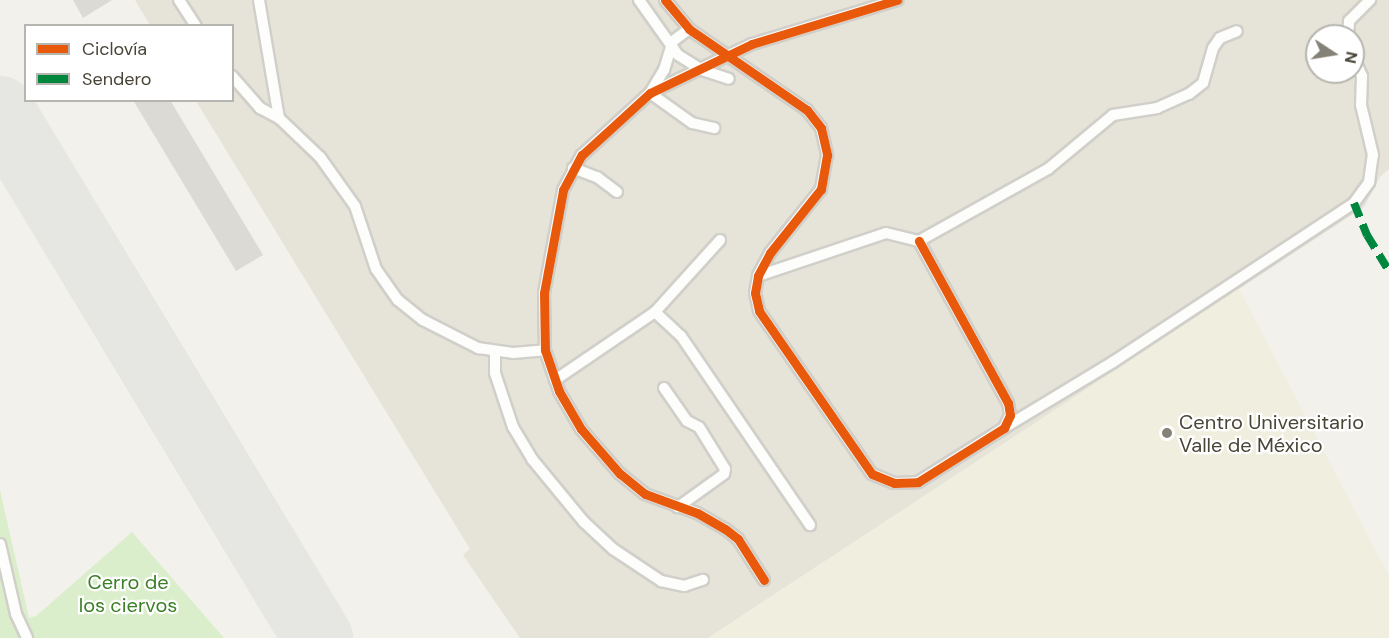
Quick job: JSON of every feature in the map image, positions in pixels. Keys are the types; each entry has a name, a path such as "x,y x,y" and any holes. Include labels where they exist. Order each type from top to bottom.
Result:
{"street":[{"path":"179,0 195,24"},
{"path":"259,0 279,118"},
{"path":"639,0 672,44 678,56 702,70 729,79"},
{"path":"665,0 689,29 807,111 821,128 827,155 821,189 770,253 758,276 755,293 759,311 872,474 894,483 918,482 1113,362 1354,203 1369,182 1373,155 1361,105 1362,84"},
{"path":"764,580 738,539 714,521 645,494 620,474 581,429 555,380 545,350 544,293 563,190 573,168 604,132 650,93 752,44 897,0"},
{"path":"1349,24 1349,21 1370,0"},
{"path":"650,93 664,70 672,44 679,33 689,29"},
{"path":"758,276 886,233 919,240 1048,169 1113,115 1156,108 1189,94 1203,83 1216,43 1237,31"},
{"path":"234,78 260,108 279,118 320,157 354,206 376,269 398,300 423,320 495,352 545,350"},
{"path":"650,93 692,123 714,128"},
{"path":"573,168 597,177 617,192"},
{"path":"555,380 655,312 720,240"},
{"path":"919,240 1008,403 1010,415 1004,428"},
{"path":"655,312 681,336 810,525"},
{"path":"495,352 499,390 513,428 532,459 584,522 613,549 661,581 684,586 703,580"},
{"path":"664,387 687,421 699,427 725,469 724,474 678,507"},
{"path":"0,544 16,614 27,638"}],"shaded area":[{"path":"135,0 1389,0 1389,169 1380,177 1364,207 708,638 520,638 463,555 470,549 197,102 234,102 234,24 149,24"},
{"name":"Centro Universitario Valle de México","path":"1239,289 1389,576 1389,638 708,638"}],"green space":[{"name":"Cerro de los ciervos","path":"0,490 29,618 36,616 132,532 224,638 0,638"}],"building":[{"path":"73,0 112,0 83,18"},
{"path":"134,102 171,102 263,255 236,271"}],"runway":[{"path":"0,111 318,638"}],"marked path":[{"path":"1354,203 1367,235 1389,271"}],"cycle path":[{"path":"665,0 689,29 807,110 821,128 827,155 821,189 770,253 758,276 755,293 759,311 872,474 894,483 918,482 1004,428 1010,415 1008,403 919,241"},
{"path":"764,580 738,539 725,529 697,513 645,494 620,474 581,429 559,391 545,350 544,293 563,190 582,155 650,93 752,44 897,0"}],"place":[{"name":"Centro Universitario Valle de México","path":"1167,433"}]}
